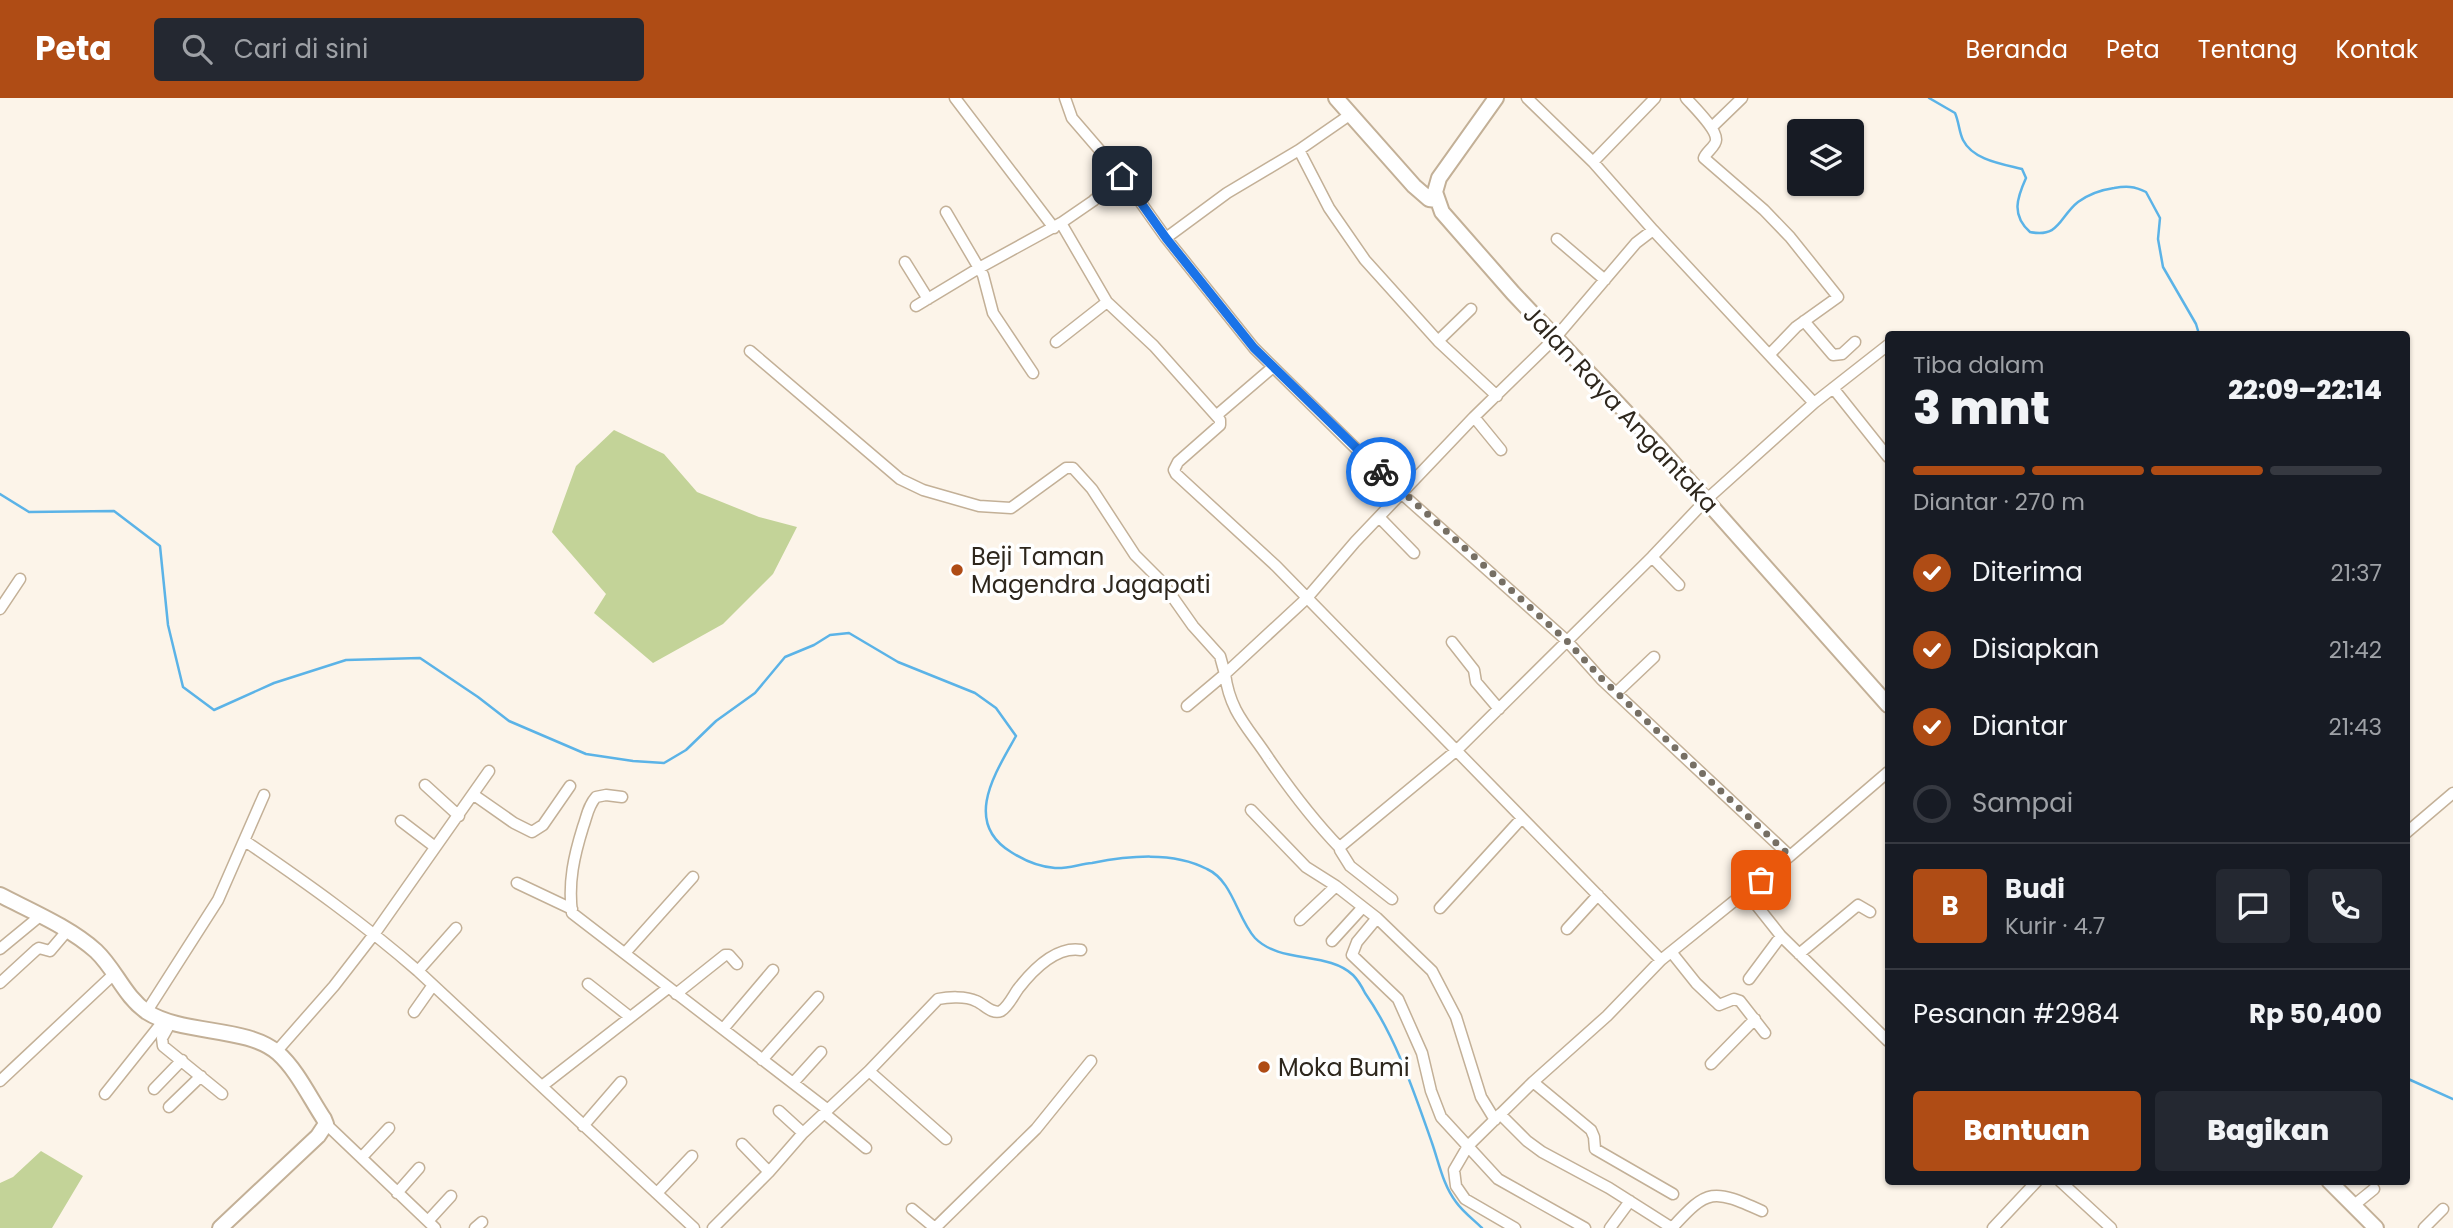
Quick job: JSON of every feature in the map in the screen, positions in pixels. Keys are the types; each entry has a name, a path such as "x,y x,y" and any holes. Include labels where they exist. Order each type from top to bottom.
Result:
{"main road":[{"path":"1336,98 1346,118 1414,186 1429,199 1437,200 1435,191 1439,178 1496,98"},
{"name":"Jalan Raya Angantaka","path":"1437,200 1442,212 1513,293 1885,698"},
{"path":"0,895 87,943 108,964 132,1000 147,1011 167,1021 247,1039 276,1052 298,1079 326,1124 318,1136 220,1228"},
{"path":"2336,1185 2376,1228"}],"street":[{"path":"955,98 1057,226 1108,302 1154,346 1217,415 1220,425 1178,462 1174,470 1176,474 1276,566 1661,960"},
{"path":"1065,98 1072,118 1122,176 1166,238 1254,348 1402,494 1566,640 1616,693 1790,856"},
{"path":"1527,98 1593,162 1814,403"},
{"path":"1593,162 1655,98"},
{"path":"1686,98 1712,127 1716,141 1704,158 1782,228 1838,297 1804,321 1769,354"},
{"path":"1712,127 1742,98"},
{"path":"1166,238 1227,193 1346,118"},
{"path":"1298,150 1329,208 1352,243 1399,300 1497,396"},
{"path":"916,306 1057,226 1093,201 1122,176"},
{"path":"946,212 979,268 987,286 993,313 1032,373"},
{"path":"1187,706 1307,598 1355,542 1474,417 1556,337 1636,243 1653,230"},
{"path":"1557,239 1605,280"},
{"path":"905,262 928,299"},
{"path":"1056,342 1108,302"},
{"path":"1438,341 1471,309"},
{"path":"1804,321 1833,355 1842,354 1855,342"},
{"path":"1340,848 1457,751 1706,500 1814,403 1885,347"},
{"path":"750,351 900,479 923,490 979,506 1011,508 1066,468 1073,468 1092,489 1135,555 1162,582 1193,626 1220,656 1230,700 1246,729 1311,818 1340,848 1350,866 1392,899"},
{"path":"1217,415 1273,367"},
{"path":"1833,388 1885,453"},
{"path":"1474,417 1501,450"},
{"path":"1379,517 1414,553"},
{"path":"1652,557 1679,585"},
{"path":"0,609 20,579"},
{"path":"1452,642 1474,670 1476,682 1499,709"},
{"path":"1616,693 1654,657"},
{"path":"276,1052 334,986 375,933 489,771"},
{"path":"1515,1228 1465,1199 1456,1186 1456,1162 1468,1146 1533,1082 1607,1016 1661,960 1790,856 1885,775"},
{"path":"425,785 459,816"},
{"path":"474,795 532,832 543,825 570,786"},
{"path":"2410,830 2453,793"},
{"path":"147,1011 218,900 264,795"},
{"path":"622,797 596,797 589,807 573,860 570,890 573,915 793,1083 866,1148"},
{"path":"1251,810 1306,867 1377,918 1432,971 1454,1013 1481,1097 1505,1110 1527,1141 1672,1228 1695,1203 1714,1196 1733,1198 1762,1211"},
{"path":"1440,908 1522,818"},
{"path":"401,821 435,847"},
{"path":"245,841 375,933 694,1228"},
{"path":"625,953 693,877"},
{"path":"517,883 572,909"},
{"path":"1300,920 1336,886"},
{"path":"1746,892 1781,936 1885,1038"},
{"path":"1567,929 1598,895"},
{"path":"1799,954 1852,909 1860,905 1871,912"},
{"path":"1332,941 1363,907"},
{"path":"0,949 40,916"},
{"path":"1377,918 1353,948 1352,955 1398,999 1422,1054 1438,1112 1506,1184 1585,1228"},
{"path":"418,971 456,928"},
{"path":"0,983 39,948 50,951 66,931"},
{"path":"1749,979 1781,936"},
{"path":"713,1228 769,1172 803,1133 869,1071 938,999 972,999 994,1012 999,1011 1046,962 1063,951 1080,950"},
{"path":"1672,953 1718,1004 1736,999 1765,1033"},
{"path":"542,1086 630,1017 724,955 729,955 737,964"},
{"path":"723,1029 773,970"},
{"path":"0,1081 114,974"},
{"path":"588,984 630,1017"},
{"path":"414,1012 433,985"},
{"path":"762,1060 818,997"},
{"path":"1711,1065 1755,1019"},
{"path":"167,1021 162,1044 222,1094"},
{"path":"105,1094 167,1021"},
{"path":"793,1083 821,1052"},
{"path":"154,1089 182,1060"},
{"path":"912,1209 935,1228 1036,1129 1091,1061"},
{"path":"869,1071 946,1139"},
{"path":"169,1107 201,1076"},
{"path":"583,1126 621,1082"},
{"path":"1533,1082 1591,1130 1595,1149 1673,1194"},
{"path":"779,1111 803,1133"},
{"path":"326,1124 432,1225 451,1196"},
{"path":"362,1157 389,1128"},
{"path":"742,1144 769,1172"},
{"path":"657,1193 692,1156"},
{"path":"397,1193 419,1168"},
{"path":"1993,1228 2033,1185"},
{"path":"2064,1185 2111,1228"},
{"path":"2353,1206 2374,1189"},
{"path":"1610,1228 1630,1201"},
{"path":"2424,1228 2442,1209"}],"green space":[{"path":"614,430 664,454 697,492 759,517 797,527 773,574 723,624 653,663 594,613 606,594 552,532 576,466"},
{"path":"41,1151 83,1176 52,1228 0,1228 0,1183 13,1177"}],"waterway":[{"path":"1929,98 1955,113 1963,140 1974,152 1989,160 2022,169 2026,178 2018,199 2018,213 2030,232 2040,233 2053,229 2078,202 2099,191 2126,187 2146,192 2160,218 2158,239 2163,267 2198,331"},
{"path":"0,494 29,512 114,511 160,546 168,625 183,687 214,710 274,683 346,660 420,658 509,721 586,754 664,763 686,750 716,721 755,693 785,657 830,635 849,633 898,662 975,693 996,708 1016,736 1000,765 988,796 988,826 996,840 1022,858 1049,867 1064,868 1120,858 1150,857 1194,863 1207,869 1223,882 1249,930 1265,946 1290,955 1331,963 1353,975 1395,1046 1448,1188 1459,1206 1482,1228"},
{"path":"2410,1080 2453,1099"}],"way so far":[{"path":"1381,472 1402,494 1566,640 1601,678 1790,856 1761,880"}],"place":[{"name":"Beji Taman Magendra Jagapati","path":"957,570"},
{"name":"Moka Bumi","path":"1264,1067"}],"route":[{"path":"1122,176 1166,238 1254,348 1381,472"}]}
